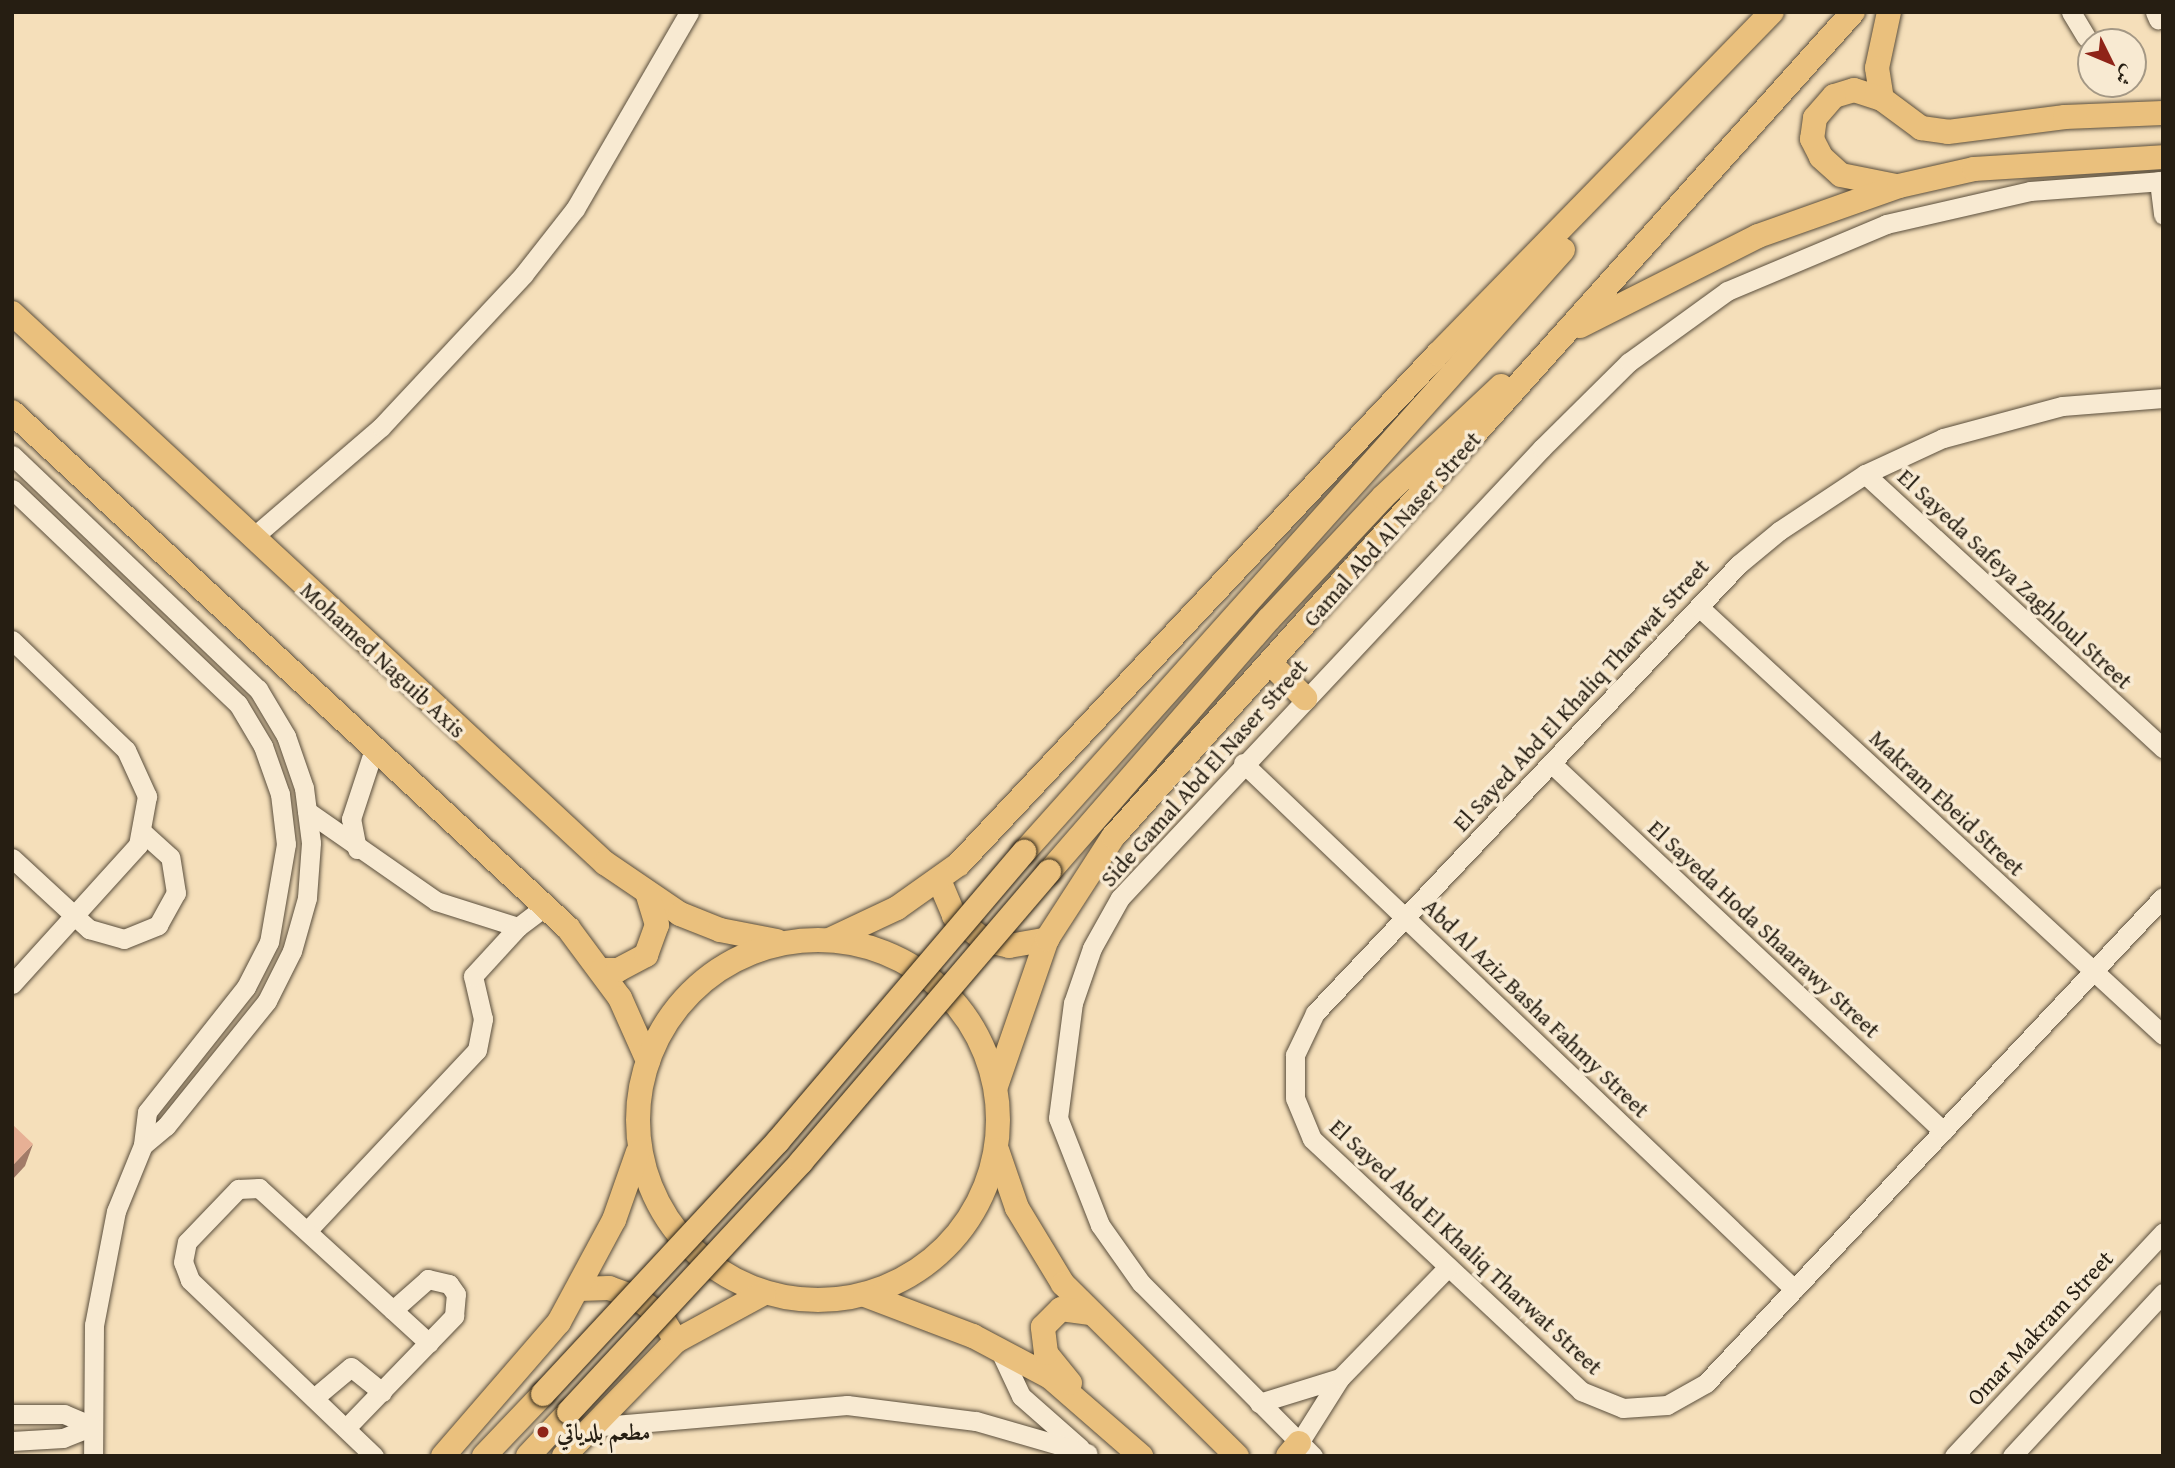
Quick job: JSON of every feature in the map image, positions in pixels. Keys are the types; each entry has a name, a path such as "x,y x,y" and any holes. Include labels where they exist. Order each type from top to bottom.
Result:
{"main road":[{"path":"829,940 939,880 1438,354 1646,146 1772,12"},
{"name":"Gamal Abd Al Naser Street","path":"996,1086 1047,939 1113,837 1272,665 1853,12"},
{"path":"1882,99 1877,68 1889,12"},
{"path":"1899,186 1841,175 1812,139 1815,118 1834,96 1853,90 1882,99 1910,122 1948,132 2163,113"},
{"path":"484,1456 778,1141 1024,852 1465,362 1646,146"},
{"path":"528,1456 801,1162 1049,872 1383,497 1567,332 1758,236 1899,186 1974,169 2161,173"},
{"name":"Mohamed Naguib Axis","path":"12,313 566,831 648,895 720,930 792,942"},
{"path":"12,412 547,906 602,970 648,1061"},
{"path":"1272,665 1305,698"},
{"path":"939,880 947,905 972,934 1009,946 1047,939"},
{"path":"602,970 618,970 646,955 657,925 648,895"},
{"path":"829,940 887,953 938,984 975,1030 996,1086 996,1150 988,1183 952,1241 917,1270 865,1295 797,1300 764,1293 690,1249 657,1202 639,1148 638,1104 648,1061 674,1012 700,985 739,958 792,942 829,940"},
{"path":"443,1456 536,1353 579,1289 614,1220 639,1148"},
{"path":"996,1150 1031,1235 1089,1313 1237,1456"},
{"path":"579,1289 609,1288 637,1298 661,1316 677,1341"},
{"path":"564,1456 677,1341 764,1293"},
{"path":"865,1295 999,1349 1073,1395 1141,1456"},
{"path":"1073,1395 1042,1344 1043,1326 1061,1308 1089,1313"}],"street":[{"path":"253,538 381,427 524,274 588,188 689,12"},
{"path":"2071,12 2081,28"},
{"path":"2161,173 2163,215"},
{"name":"Side Gamal Abd El Naser Street","path":"1300,1452 1259,1403 1141,1283 1100,1226 1058,1118 1059,1076 1088,959 1120,898 1243,763 1629,362 1727,291 1886,224 2030,191 2161,173"},
{"name":"El Sayed Abd El Khaliq Tharwat Street","path":"2163,398 2062,406 2001,419 1865,474 1779,531 1699,607 1315,1013 1295,1055 1295,1098 1312,1139 1581,1391 1623,1408 1645,1409 1688,1396 1794,1289 2163,897"},
{"path":"12,455 258,689 286,736 307,811 307,898 292,951 267,1001 166,1126 143,1145"},
{"name":"El Sayeda Safeya Zaghloul Street","path":"1865,474 2163,748"},
{"path":"12,489 238,704 263,746 280,794 285,856 269,943 246,987 148,1112 143,1145 103,1261 92,1426 93,1456"},
{"name":"Makram Ebeid Street","path":"1699,607 2163,1035"},
{"path":"12,640 126,750 147,796 143,833 74,917 12,984"},
{"path":"358,849 351,819 374,747"},
{"name":"Abd Al Aziz Basha Fahmy Street","path":"1243,763 1794,1289"},
{"name":"El Sayeda Hoda Shaarawy Street","path":"1551,763 1943,1131"},
{"path":"307,811 436,901 518,927"},
{"path":"12,858 74,917 106,937 124,939 158,925 173,901 176,874 170,857 143,833"},
{"path":"307,1231 477,1050 483,1018 473,976 518,927 547,906"},
{"path":"374,1456 190,1280 183,1262 187,1242 245,1186 265,1192 429,1343"},
{"name":"Omar Makram Street","path":"1954,1456 2160,1241"},
{"path":"1300,1452 1340,1378 1448,1267"},
{"path":"346,1429 454,1316 456,1294 449,1284 428,1279 393,1310"},
{"path":"2012,1456 2163,1293"},
{"path":"999,1349 1021,1396 1088,1455"},
{"path":"314,1398 351,1367 382,1392"},
{"path":"1259,1403 1340,1378"},
{"path":"591,1427 847,1405 976,1421 1088,1455"},
{"path":"12,1414 64,1414 92,1426"},
{"path":"12,1441 63,1438 92,1426"}],"building":[{"path":"12,1124 33,1144 12,1166"}],"place":[{"name":"مطعم بلدياتي","path":"543,1432"}]}
